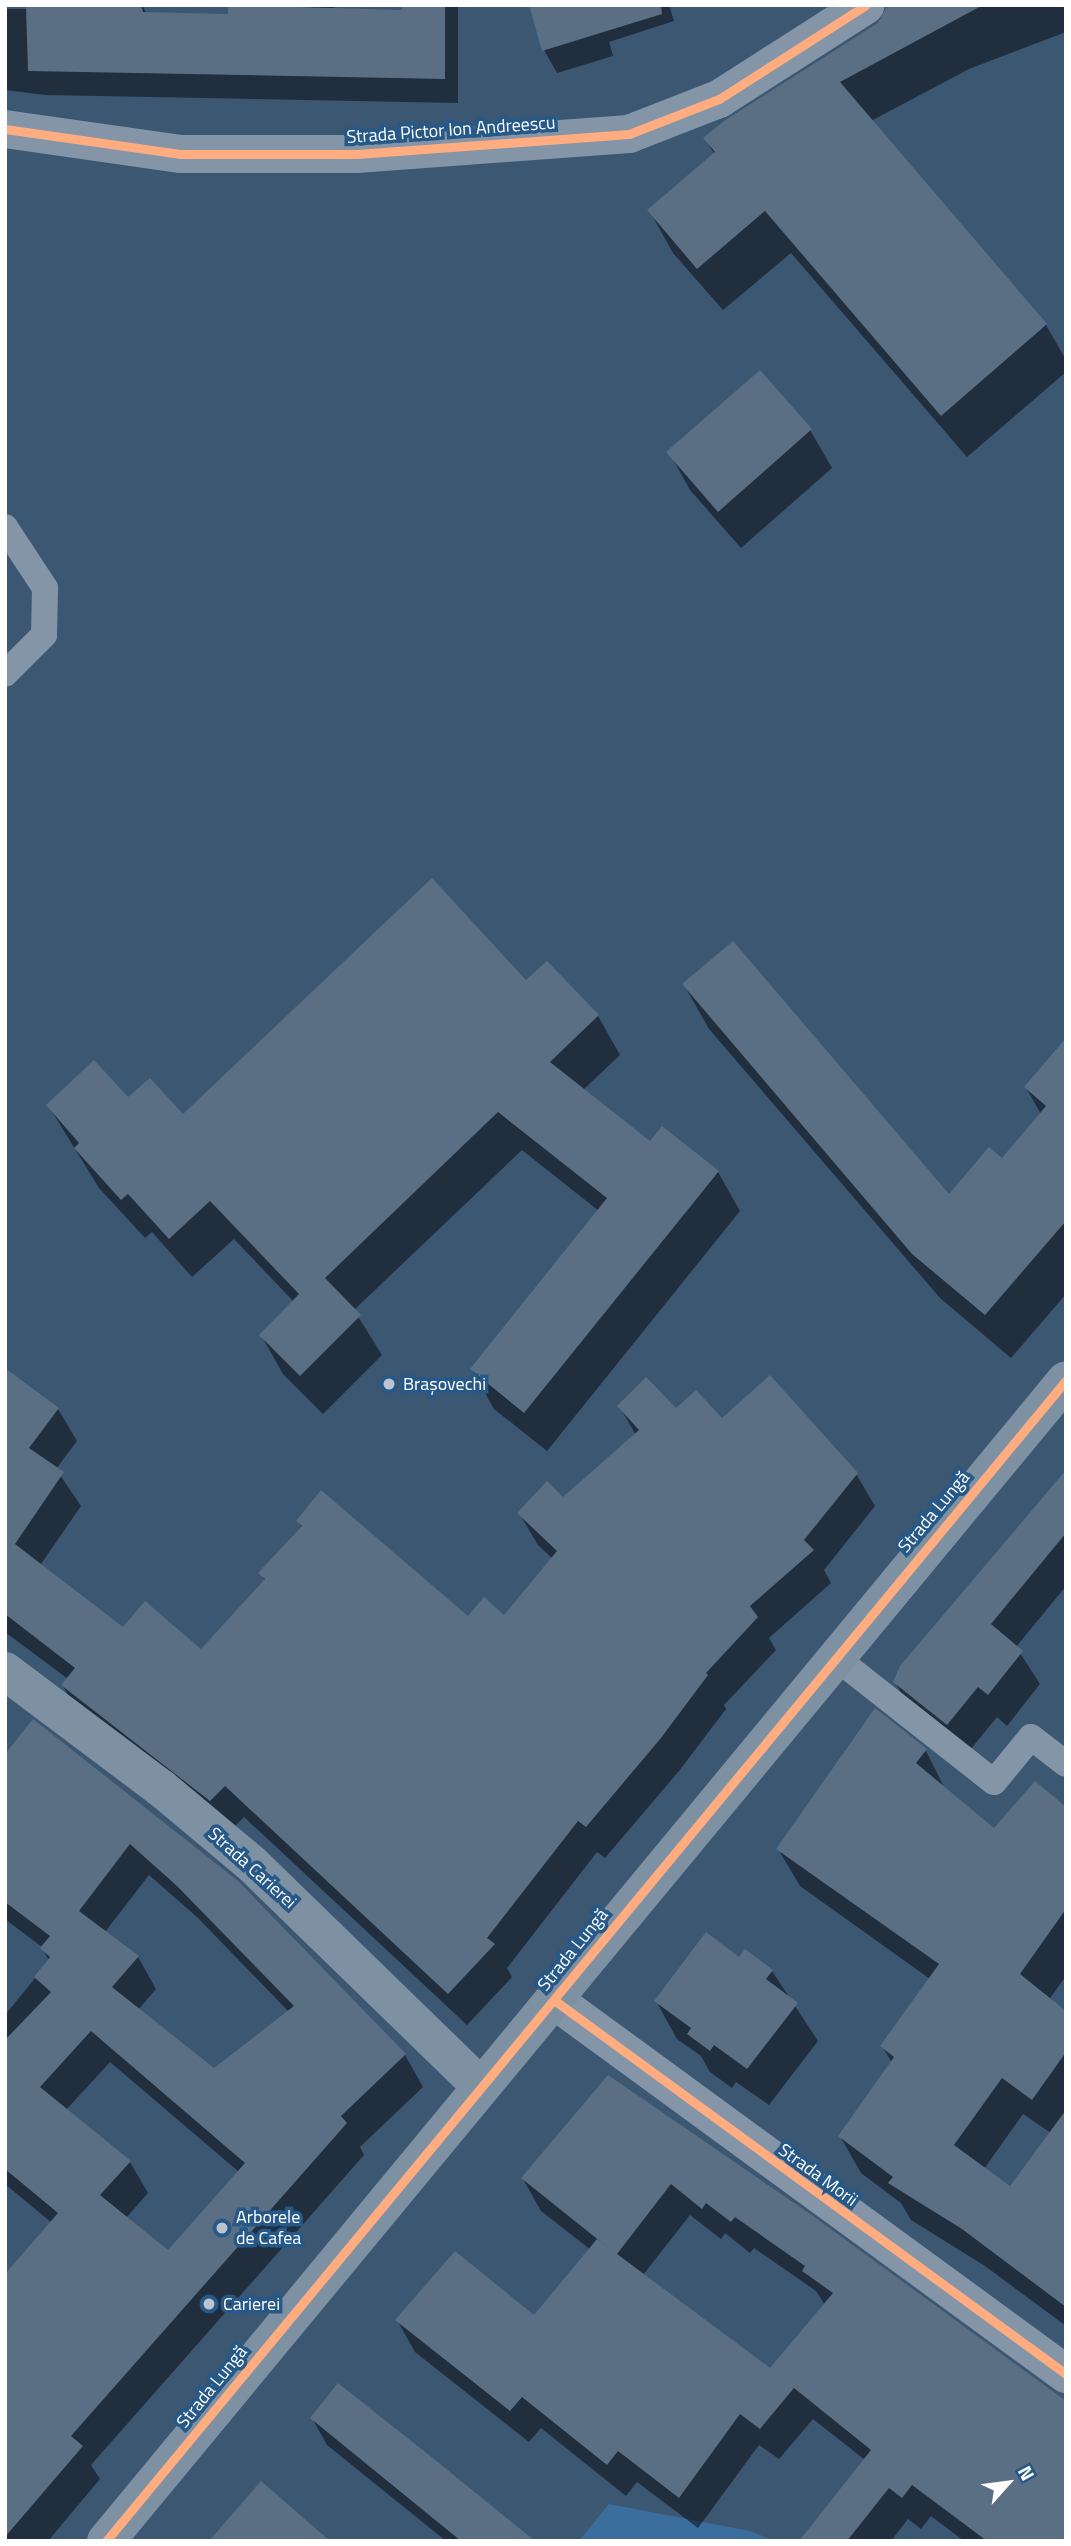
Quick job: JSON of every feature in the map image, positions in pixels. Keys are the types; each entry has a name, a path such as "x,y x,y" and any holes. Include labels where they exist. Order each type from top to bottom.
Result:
{"main road":[{"name":"Strada Lungă","path":"106,2541 1066,1380"},
{"name":"Strada Carierei","path":"9,1682 161,1788 253,1865 481,2087"}],"street":[{"name":"Strada Pictor Ion Andreescu","path":"5,129 181,154 357,154 629,134 719,99 866,5"},
{"name":"Strada Morii","path":"554,2000 1066,2374"}],"lane":[{"path":"5,527 45,588 44,635 5,674"},
{"path":"835,1657 994,1782 1031,1737 1066,1764"}],"shaded area":[{"path":"609,2504 750,2531 774,2541 579,2541"}],"building":[{"path":"141,5 143,12 228,14 228,5 402,10 402,5 445,5 445,79 28,71 26,7"},
{"path":"529,5 661,5 662,14 542,51"},
{"path":"888,5 983,5 840,82 1047,324 941,416 765,211 697,269 647,210 715,152 703,138 724,121 878,23"},
{"path":"760,370 812,429 718,512 666,452"},
{"path":"432,878 526,980 547,961 599,1015 550,1062 650,1141 662,1126 719,1171 524,1413 470,1369 607,1198 498,1112 325,1278 361,1315 300,1376 259,1335 299,1294 210,1201 169,1239 128,1194 121,1200 74,1148 79,1143 46,1105 94,1060 128,1097 150,1078 183,1114"},
{"path":"733,941 949,1194 989,1147 1002,1158 1046,1106 1024,1087 1066,1038 1066,1221 985,1315 912,1254 682,984"},
{"path":"5,1368 59,1408 29,1448 64,1472 15,1544 123,1627 145,1601 201,1649 265,1579 258,1573 302,1526 296,1521 321,1490 468,1616 484,1597 504,1615 557,1551 517,1513 547,1481 563,1497 639,1430 617,1406 646,1377 676,1408 696,1390 722,1418 770,1375 858,1473 804,1540 814,1550 750,1606 758,1617 706,1673 708,1675 661,1738 586,1827 578,1821 487,1938 495,1944 448,1994 225,1786 210,1801 61,1685 75,1668 5,1614"},
{"path":"1066,1470 1066,1533 991,1624 1023,1651 988,1695 978,1687 947,1725 893,1682 900,1666"},
{"path":"875,1708 927,1749 916,1763 994,1828 1035,1781 1066,1807 1066,1909 1020,1974 1066,2011 1066,2052 1032,2100 1002,2078 954,2145 1010,2186 1066,2110 1066,2307 962,2229 888,2183 893,2177 838,2136 894,2057 880,2046 939,1964 776,1849"},
{"path":"33,1719 238,1881 406,2054 341,2116 347,2123 71,2436 83,2446 5,2537 5,2274 58,2213 5,2169 5,2040 51,1992 34,1977 50,1957 40,1948 50,1936 5,1902 5,1754","holes":["130,1844 177,1886 294,2006 214,2068 112,1987 139,1956 79,1911","91,2031 245,2163 168,2250 100,2195 131,2161 40,2087"]},
{"path":"706,1932 739,1957 745,1949 773,1970 766,1979 798,2003 747,2069 714,2045 710,2051 687,2034 691,2028 654,2001"},
{"path":"608,2075 813,2216 1066,2401 1066,2541 987,2541 912,2485 902,2498 889,2488 847,2541 799,2541 871,2450 794,2388 760,2429 740,2414 679,2498 618,2451 607,2465 522,2397 510,2411 395,2320 455,2251 534,2315 597,2239 611,2250 521,2178","holes":["671,2184 702,2209 706,2203 731,2222 735,2217 805,2266 802,2271 833,2293 770,2368 617,2254"]},
{"path":"338,2383 535,2541 461,2541 310,2418"},
{"path":"261,2481 330,2541 209,2541"}],"cycle path":[{"path":"5,129 181,154 357,154 629,134 719,99 866,5"},
{"path":"106,2541 1066,1380"},
{"path":"554,2000 1066,2374"}],"place":[{"name":"Brașovechi","path":"389,1384"},
{"name":"Arborele de Cafea","path":"222,2228"},
{"name":"Carierei","path":"209,2304"}]}
